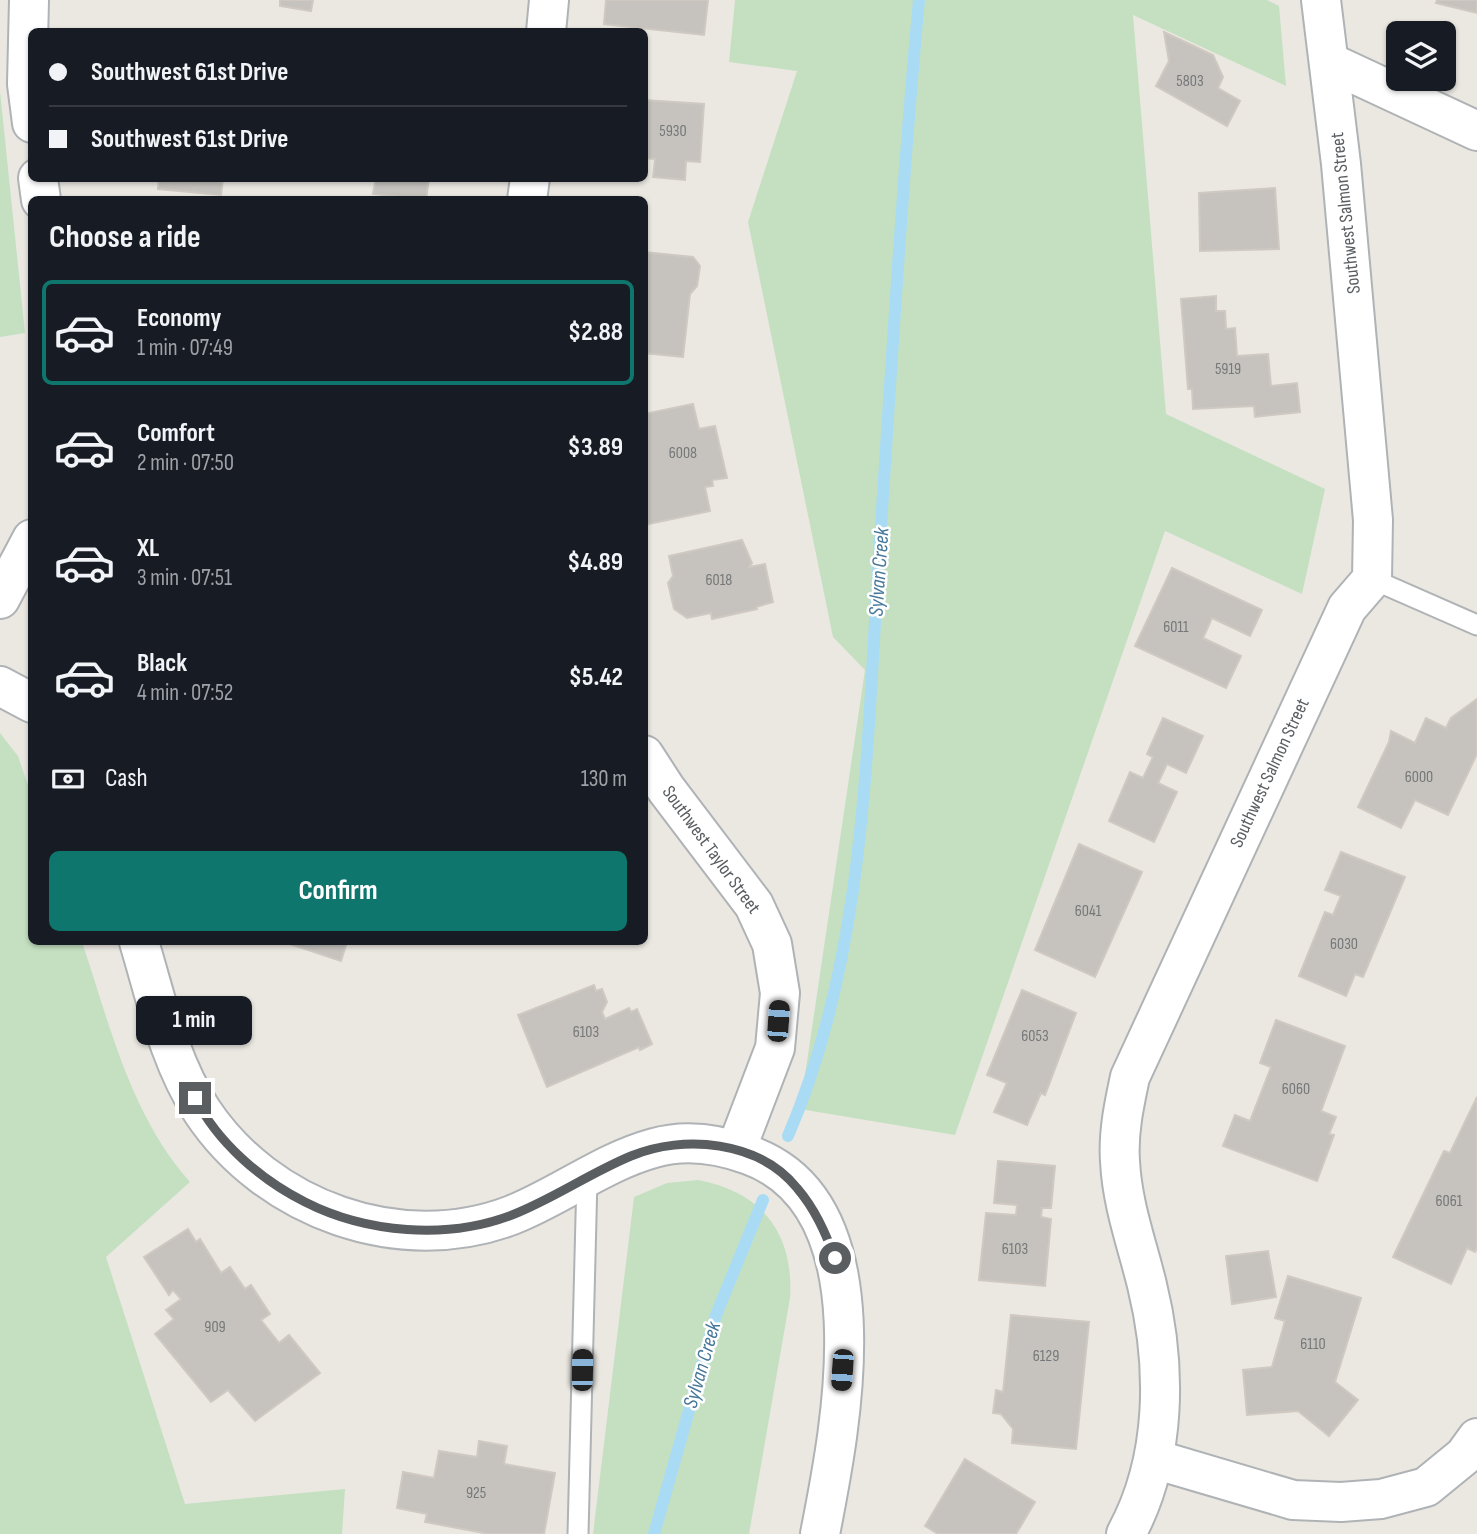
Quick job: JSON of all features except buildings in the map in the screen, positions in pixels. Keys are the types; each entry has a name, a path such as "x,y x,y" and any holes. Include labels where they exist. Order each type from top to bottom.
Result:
{"street":[{"path":"28,28 29,0"},
{"path":"546,28 549,0"},
{"name":"Southwest Salmon Street","path":"1126,1534 1154,1459 1160,1385 1156,1330 1122,1188 1119,1158 1121,1120 1130,1077 1347,608 1372,579 1373,520 1365,413 1331,63 1321,0"},
{"path":"28,42 28,93"},
{"path":"1331,63 1477,131"},
{"path":"0,599 28,546"},
{"path":"0,686 28,701"},
{"name":"Southwest Taylor Street","path":"648,761 754,905 772,944 780,993 775,1048 736,1150"},
{"path":"140,945 169,1040 201,1110 244,1160 290,1195 354,1221 410,1230 473,1225 511,1215 655,1147 700,1144 736,1150 770,1165 796,1186 815,1211 835,1258 842,1293 844,1344 834,1448 820,1534"},
{"path":"1154,1459 1293,1500 1354,1501 1381,1499 1426,1487 1464,1456 1477,1438"}],"lane":[{"path":"1372,579 1477,625"},
{"path":"578,1534 587,1178"}],"green space":[{"path":"735,0 1267,0 1279,6 1286,86 1133,15 1166,414 1325,489 1302,594 1165,531 955,1135 800,1109 865,670 833,637 748,222 797,71 729,62"},
{"path":"0,91 25,333 0,337"},
{"path":"0,733 18,756 28,785 28,945 83,945 124,1068 137,1098 169,1156 190,1182 106,1257 185,1504 345,1489 342,1534 0,1534"},
{"path":"698,1180 740,1194 770,1219 780,1235 790,1275 790,1298 749,1534 593,1534 634,1197 667,1183"}],"waterway":[{"name":"Sylvan Creek","path":"788,1136 813,1071 832,1004 856,866 864,796 896,293 919,0"},
{"name":"Sylvan Creek","path":"654,1534 716,1315 763,1200"}],"route":[{"path":"195,1098 223,1138 244,1160 290,1195 354,1221 410,1230 473,1225 511,1215 631,1156 655,1147 680,1143 736,1150 759,1158 781,1172 796,1186 815,1211 835,1258"}]}
